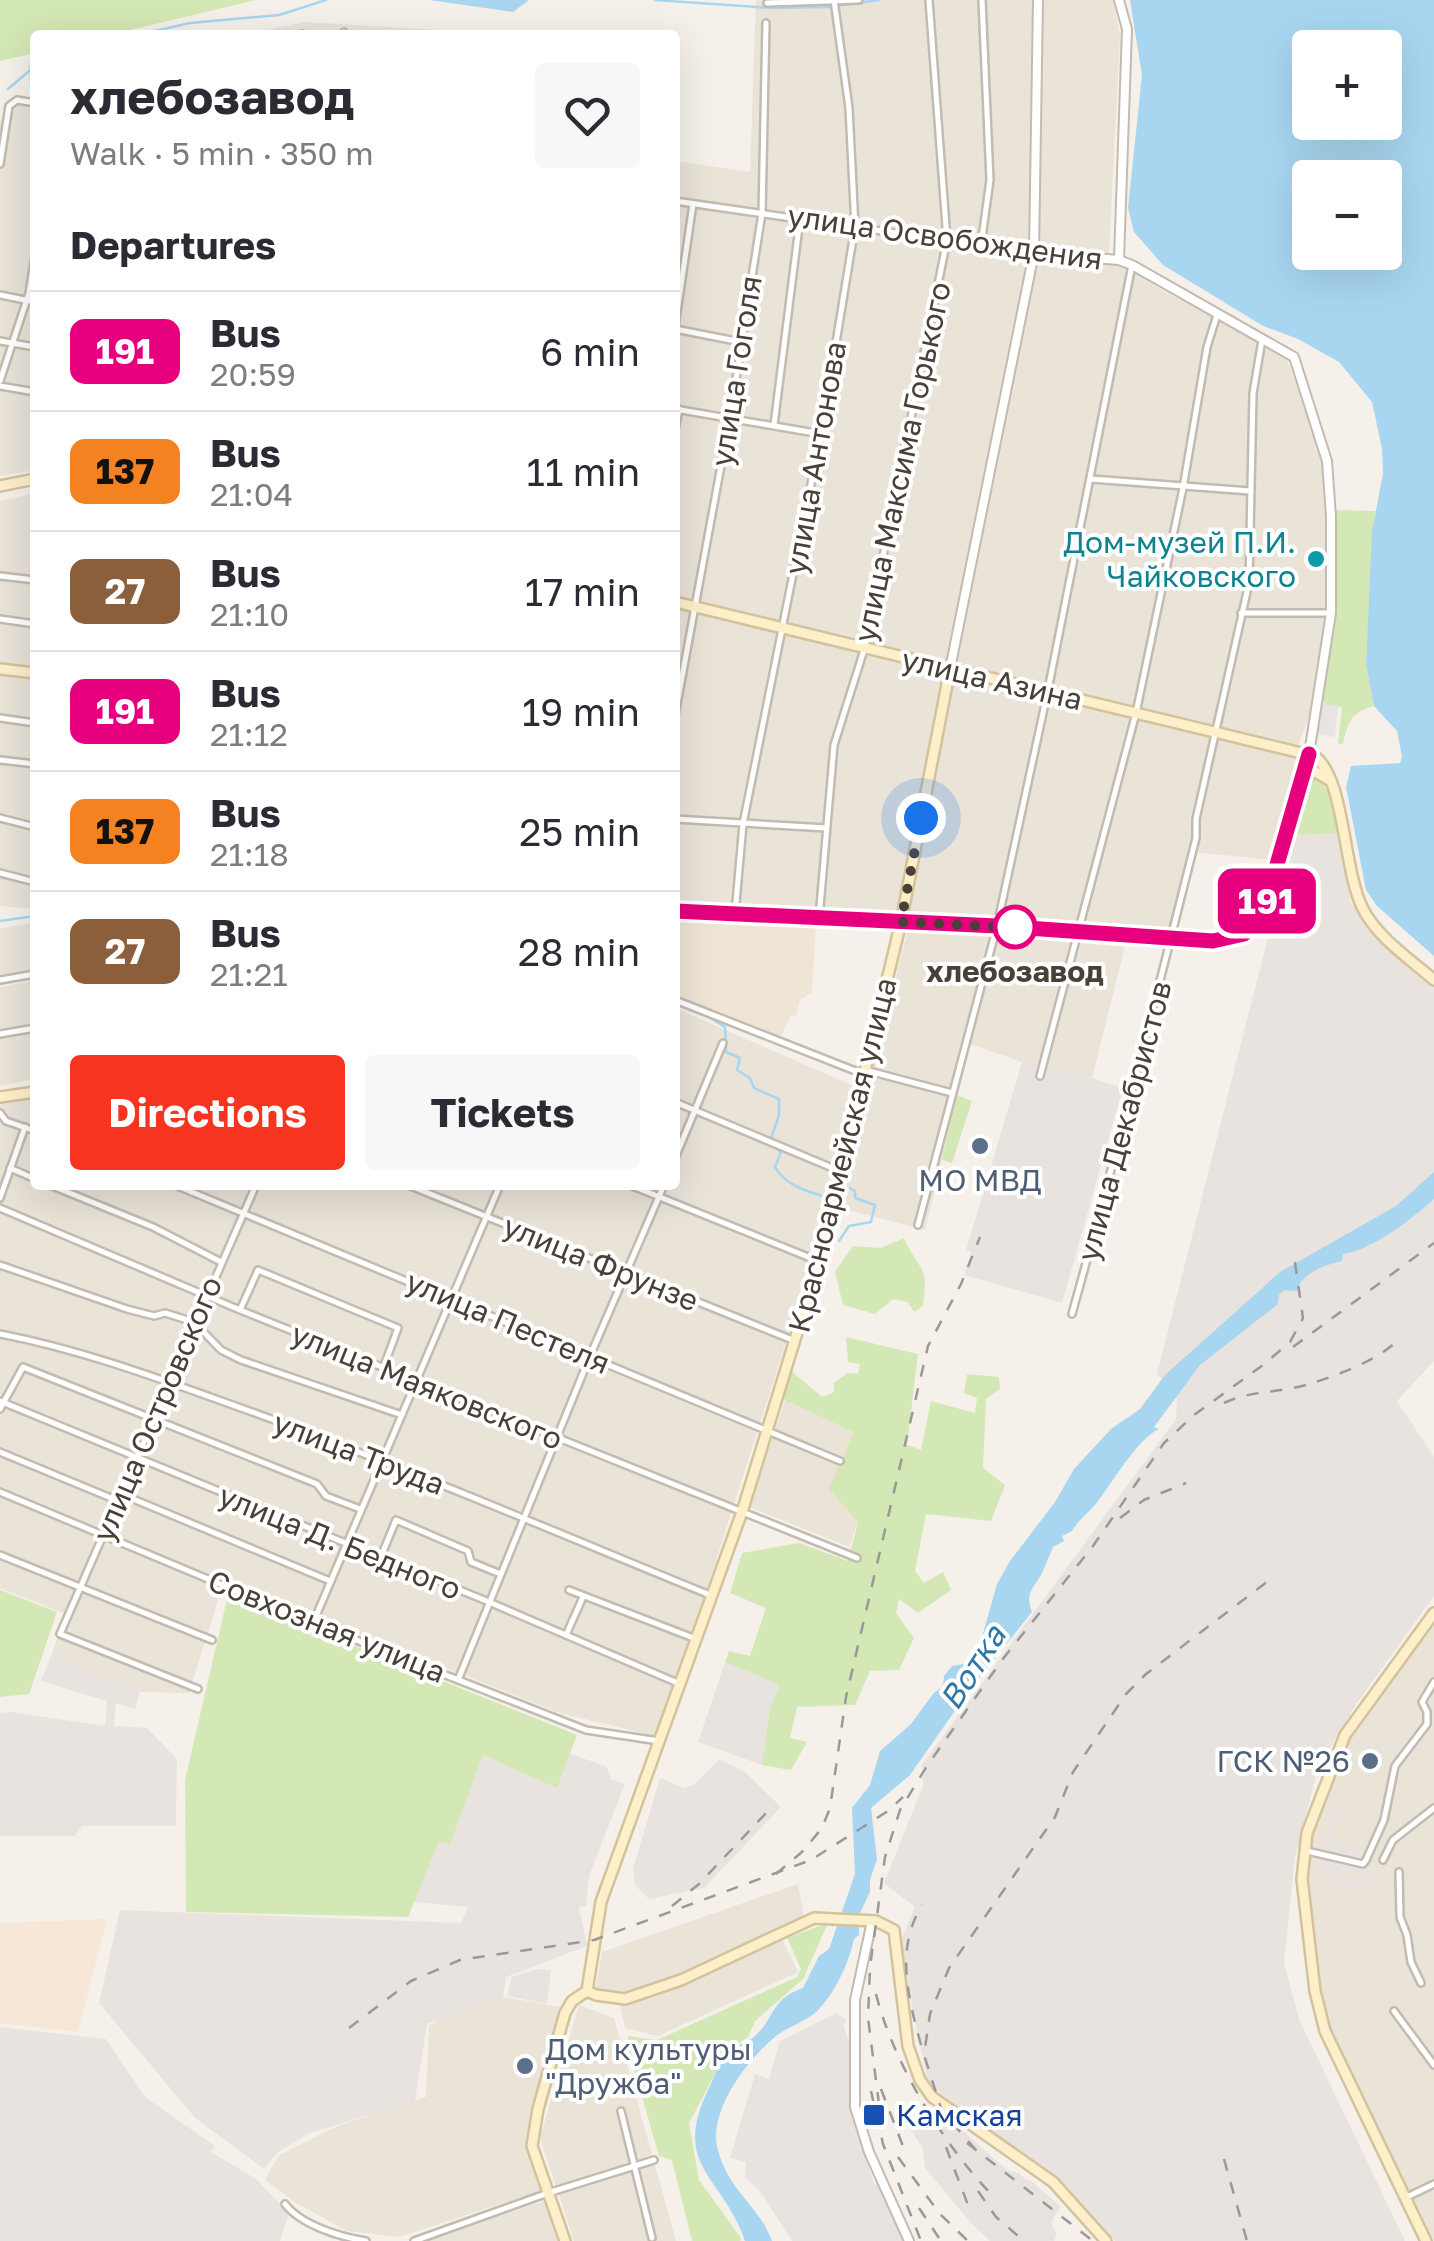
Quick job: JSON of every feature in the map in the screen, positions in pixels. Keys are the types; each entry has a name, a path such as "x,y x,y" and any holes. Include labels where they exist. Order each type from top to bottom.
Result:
{"main road":[{"path":"0,486 30,480"},
{"name":"улица Азина","path":"680,603 1309,754"},
{"path":"0,668 30,671"},
{"name":"Красноармейская улица","path":"588,1991 601,1902 742,1512 819,1261 901,922 950,669"},
{"path":"680,911 1224,940 1244,934 1258,921 1268,900 1309,754 1324,764 1334,787 1351,873 1364,911 1380,932 1434,980"},
{"path":"1301,783 1310,772 1319,771 1334,787"},
{"path":"0,1096 30,1093"},
{"path":"1426,2241 1336,2060 1320,2017 1302,1879 1307,1833 1345,1734 1434,1612"},
{"path":"565,2241 532,2146 538,2109 565,2013 572,2002 588,1991 625,1999 681,1980 814,1918 824,1917 870,1920 888,1924 894,1930 908,2046 926,2091 985,2138 1053,2182 1106,2241"}],"street":[{"path":"768,3 835,4 859,0"},
{"name":"улица Максима Горького","path":"818,920 834,745 864,650 947,240 929,0"},
{"path":"981,245 990,180 982,0"},
{"name":"Красноармейская улица","path":"950,669 1034,252 1038,0"},
{"path":"1119,0 1126,29 1119,260"},
{"name":"улица Антонова","path":"735,914 743,824 821,434 856,227 849,108 835,4"},
{"name":"улица Гоголя","path":"680,688 730,417 762,213 766,23"},
{"path":"0,114 17,100 30,102"},
{"path":"0,164 8,108"},
{"name":"улица Освобождения","path":"680,202 981,245 1119,260 1289,352 1300,373 1327,461 1332,516 1331,614"},
{"path":"680,292 692,204"},
{"path":"774,425 800,219"},
{"path":"918,1224 997,926 1132,265"},
{"path":"30,278 0,384 30,391"},
{"path":"0,295 30,302"},
{"path":"1040,1076 1136,713 1218,312"},
{"path":"680,329 742,342"},
{"name":"улица Декабристов","path":"1072,1314 1152,1020 1196,838 1196,819 1250,583 1253,393 1262,337"},
{"path":"0,341 30,346"},
{"path":"680,409 821,434"},
{"path":"1090,479 1250,490"},
{"path":"0,576 30,579"},
{"path":"1241,612 1331,614 1309,754"},
{"path":"0,619 30,623"},
{"path":"0,718 30,722"},
{"path":"0,760 30,763"},
{"path":"0,818 30,825"},
{"path":"680,819 826,828"},
{"path":"0,873 30,881"},
{"path":"0,980 30,975"},
{"path":"680,1002 865,1073 952,1092"},
{"path":"0,1034 30,1029"},
{"path":"680,1146 723,1043"},
{"path":"680,1104 842,1172"},
{"path":"0,1113 6,1121 30,1129"},
{"path":"0,1198 25,1127"},
{"path":"10,1168 30,1177"},
{"path":"62,1190 153,1227 221,1262"},
{"name":"улица Пестеля","path":"188,1190 840,1461"},
{"name":"улица Островского","path":"198,1689 60,1634 254,1190"},
{"name":"улица Фрунзе","path":"420,1190 795,1341"},
{"path":"313,1622 498,1190"},
{"path":"642,1190 819,1261"},
{"path":"458,1680 662,1190"},
{"name":"улица Маяковского","path":"0,1208 240,1310 857,1558"},
{"path":"0,1266 127,1309 154,1316 165,1312 194,1322 221,1350 241,1360 402,1415"},
{"path":"240,1310 258,1270 398,1328 384,1366"},
{"name":"улица Труда","path":"0,1334 168,1381 383,1460 711,1596"},
{"path":"1,1404 22,1367 317,1484 326,1496 360,1509"},
{"name":"улица Д. Бедного","path":"1,1404 680,1684"},
{"path":"0,1452 111,1498 120,1494 330,1581"},
{"name":"Совхозная улица","path":"0,1492 586,1730 659,1741"},
{"path":"380,1559 396,1520 468,1551 471,1562 499,1574"},
{"path":"0,1554 212,1640"},
{"path":"569,1590 696,1639"},
{"path":"566,1635 583,1596"},
{"path":"1304,1850 1363,1864 1384,1820 1395,1766 1428,1724 1428,1712 1422,1702 1434,1682"},
{"path":"1383,1860 1393,1840 1434,1808"},
{"path":"1398,1872 1400,1918 1421,1982"},
{"path":"870,1920 855,2000 855,2107 869,2152 908,2241"},
{"path":"1394,2011 1434,2065"},
{"path":"620,2111 652,2238"},
{"path":"414,2241 654,2160"},
{"path":"1404,2198 1434,2184"},
{"path":"285,2204 292,2213 346,2238 366,2241"}],"shaded area":[{"path":"756,0 1113,0 1120,36 1109,253 1156,287 1286,357 1322,456 1328,537 1327,620 1312,710 1298,745 680,598 680,162 750,172"},
{"path":"305,22 440,30 267,30"},
{"path":"30,100 30,471 0,476 0,122"},
{"path":"30,494 30,667 0,664 0,501"},
{"path":"680,610 1297,758 1273,860 1193,852 1173,930 1084,931 680,904"},
{"path":"0,674 30,677 30,909 0,906"},
{"path":"1321,704 1338,706 1335,737 1316,734"},
{"path":"1337,833 1351,903 1434,987 1434,1361 1397,1401 1434,1457 1434,1596 1357,1703 1318,1768 1295,1858 1284,1963 1299,2019 1405,2241 1115,2241 1061,2181 939,2094 935,2086 929,2087 899,1945 915,1907 884,1883 924,1783 926,1771 921,1766 1176,1419 1177,1394 1157,1374 1294,835"},
{"path":"680,917 816,926 812,992 800,1000 796,1016 791,1015 781,1036 680,997"},
{"path":"30,923 30,970 0,975 0,929"},
{"path":"908,929 1125,947 1092,1078 1050,1065 1022,1062 970,1044 925,1230 836,1207"},
{"path":"30,981 30,1025 0,1031 0,987"},
{"path":"680,1010 854,1086 792,1323 655,1736 560,1713 224,1581 189,1693 140,1692 51,1656 66,1614 0,1588 0,1103 30,1099 30,1190 680,1190"},
{"path":"30,1032 30,1080 0,1086 0,1037"},
{"path":"1022,1062 1050,1065 1123,1088 1062,1303 964,1275 971,1252 966,1250"},
{"path":"790,1386 889,1435 849,1547 749,1507"},
{"path":"1434,1620 1434,2241 1335,2043 1320,1996 1307,1869 1309,1843 1343,1751 1359,1722"},
{"path":"51,1656 140,1692 135,1709 116,1703 114,1726 147,1728 177,1759 176,1826 82,1826 75,1836 0,1836 0,1713 105,1726 107,1701 41,1681"},
{"path":"725,1662 781,1685 770,1708 762,1765 698,1742"},
{"path":"1432,1719 1434,1727 1408,1760 1398,1781 1389,1821 1373,1860 1369,1858 1382,1829 1397,1766"},
{"name":"ГСК №26","path":"1406,1738 1410,1741 1398,1757 1387,1750 1376,1768 1367,1761 1377,1744 1382,1746 1384,1741 1397,1749"},
{"path":"570,1754 606,1766 611,1779 625,1784 589,1876 586,1906 579,1907 587,1946 506,1977 503,1997 427,2024 415,2101 310,2133 278,2152 264,2169 195,2118 99,2003 120,1910 461,1923 468,1907 414,1902 439,1840 450,1843 483,1755 556,1787"},
{"path":"719,1759 745,1772 781,1807 704,1888 649,1899 635,1885 633,1869 660,1778 684,1788 694,1785"},
{"name":"ГСК №26","path":"1337,1807 1343,1808 1331,1842 1364,1851 1362,1860 1323,1850"},
{"name":"ГСК №26","path":"1321,1858 1370,1866 1369,1876 1320,1867"},
{"path":"1320,1874 1371,1882 1370,1890 1321,1884"},
{"path":"798,1884 804,1917 678,1979 639,1991 595,1992 602,1952"},
{"path":"107,1919 78,2032 0,2023 0,1923"},
{"path":"782,1939 798,1972 658,2036 625,2028 620,2005 658,1996"},
{"path":"538,1969 551,1970 547,2004 507,1996 512,1977"},
{"path":"478,1993 561,2007 527,2141 540,2191 399,2237 347,2231 296,2203 265,2180 279,2155 340,2125 426,2097 429,2026"},
{"path":"579,2005 614,2018 676,2241 574,2241 540,2138"},
{"path":"837,2013 846,2019 847,2038 852,2040 849,2108 874,2184 879,2185 903,2241 792,2241 760,2191 745,2178 746,2162 730,2158 755,2074 769,2079 780,2041"},
{"path":"0,2027 106,2039 145,2097 215,2146 211,2152 256,2179 289,2213 280,2241 0,2241"},
{"path":"933,2110 947,2123 951,2120 1007,2170 1030,2180 1061,2207 1053,2218 1057,2234 1054,2241 990,2241 971,2223 925,2168 922,2147 911,2130"},
{"path":"545,2201 557,2241 424,2241"}],"green space":[{"path":"0,0 256,0 130,30 30,30 30,54 0,61"},
{"path":"1336,510 1375,511 1366,665 1374,706 1351,720 1343,745 1338,743 1342,707 1325,705 1322,698 1335,626"},
{"path":"1313,776 1328,792 1337,833 1294,835 1304,787"},
{"path":"957,1095 972,1101 952,1163 942,1160"},
{"path":"904,1238 924,1275 923,1306 914,1312 908,1302 893,1299 875,1314 843,1305 835,1272 853,1246 881,1248"},
{"path":"846,1337 918,1354 907,1445 921,1450 931,1401 975,1413 977,1398 964,1393 967,1374 999,1377 1000,1389 986,1399 983,1468 1005,1485 991,1521 926,1514 915,1571 924,1583 943,1572 951,1590 918,1613 899,1599 896,1613 914,1638 899,1670 870,1671 855,1705 797,1707 790,1738 807,1742 791,1770 762,1765 770,1708 780,1685 725,1662 729,1651 750,1656 766,1608 730,1593 742,1553 799,1543 848,1561 858,1522 829,1489 854,1432 783,1399 791,1371 822,1397 834,1392 834,1383 847,1373 858,1374 860,1364 848,1362"},
{"path":"0,1590 57,1612 29,1694 0,1697"},
{"path":"228,1595 577,1735 557,1788 483,1755 450,1844 439,1841 408,1917 186,1912 185,1780"},
{"path":"828,1923 803,1979 755,2021 748,2037 727,2051 689,2123 699,2180 741,2238 692,2241 672,2160 659,2156 628,2048 628,2036 657,2040 797,1977 801,1969 787,1938"}],"water":[{"path":"429,0 529,0 513,12"},
{"path":"1130,0 1434,0 1434,956 1377,906 1366,890 1346,787 1351,766 1400,763 1402,757 1397,731 1374,706 1366,665 1372,532 1383,473 1372,402 1339,362 1298,339 1263,326 1163,265 1134,232 1128,208 1142,75"},
{"name":"Вотка","path":"1434,1172 1434,1199 1425,1207 1379,1240 1343,1254 1342,1261 1309,1275 1297,1291 1284,1290 1278,1304 1200,1365 1154,1427 1159,1429 1134,1451 1098,1501 1072,1531 1062,1536 1064,1541 1053,1547 1030,1594 1032,1612 966,1695 910,1775 871,1808 877,1859 870,1892 859,1915 859,1935 854,1939 842,1975 815,2013 780,2033 753,2059 732,2088 718,2120 716,2135 723,2164 772,2241 745,2241 736,2219 704,2170 695,2137 698,2116 727,2054 756,2035 779,2003 803,1988 819,1956 829,1949 855,1874 852,1808 870,1785 880,1751 911,1724 943,1686 944,1676 952,1666 963,1664 980,1644 997,1584 1010,1561 1055,1502 1074,1469 1111,1429 1140,1409 1165,1375 1280,1272 1396,1206"}],"waterway":[{"path":"159,30 190,23 279,15 326,0"},
{"path":"655,0 772,8 829,7 879,0"},
{"path":"8,89 30,70"},
{"path":"0,921 30,917"},
{"path":"680,999 692,1004"},
{"path":"697,1010 725,1027 726,1052 740,1058 737,1070 750,1078 754,1088 779,1099 779,1115 771,1139"},
{"path":"773,1146 781,1152 775,1167 779,1174 799,1188 830,1198"},
{"path":"839,1241 849,1226 871,1222 875,1205 855,1198 855,1191 843,1185 840,1189"}],"railway":[{"path":"776,1874 822,1828 830,1808 846,1697 928,1346 961,1284 980,1237"},
{"path":"1293,1347 1434,1243"},
{"path":"879,2104 868,2018 870,1967 885,1857 900,1810 1002,1660 1093,1546 1164,1443 1194,1415 1290,1342 1303,1318 1294,1256"},
{"path":"1224,1403 1331,1377 1395,1343"},
{"path":"1120,1518 1144,1500 1186,1483"},
{"path":"976,2150 942,2111 924,2055 930,2014 949,1968 1055,1817 1073,1772 1126,1694 1146,1674 1272,1578"},
{"path":"349,2028 411,1981 460,1960 594,1940 811,1860 888,1811 903,1797"},
{"path":"672,1906 699,1884 768,1811"},
{"path":"921,2045 908,1991 906,1956 922,1905"},
{"path":"876,1994 895,2048 923,2103 958,2155 996,2199"},
{"path":"881,2089 906,2154"},
{"path":"871,2091 883,2144 921,2241"},
{"path":"967,2143 1093,2241"},
{"path":"946,2147 971,2213"},
{"path":"898,2157 940,2214 968,2241"},
{"path":"1224,2159 1247,2241"},
{"path":"978,2191 996,2217 1024,2241"},
{"path":"919,2208 941,2241"}],"bus line":[{"name":"191","path":"680,911 997,926 1171,940 1234,938 1252,928 1263,913 1309,754"}],"place":[{"name":"Дом-музей П.И. Чайковского","path":"1316,559"},
{"name":"хлебозавод","path":"1015,927"},
{"name":"МО МВД","path":"980,1146"},
{"name":"ГСК №26","path":"1370,1761"},
{"name":"Дом культуры \"Дружба\"","path":"525,2066"},
{"name":"Камская","path":"874,2115"}],"route":[{"path":"921,818 901,922 1024,928 1015,927"}]}
